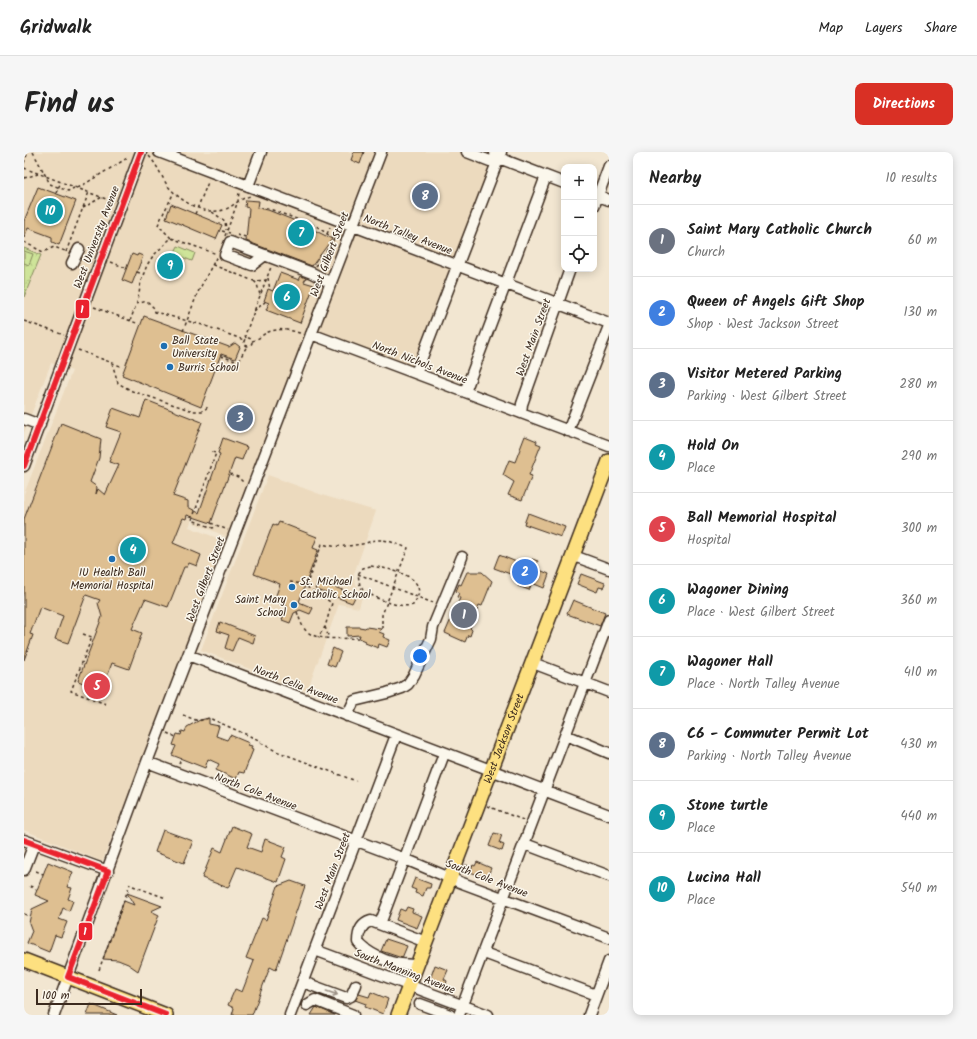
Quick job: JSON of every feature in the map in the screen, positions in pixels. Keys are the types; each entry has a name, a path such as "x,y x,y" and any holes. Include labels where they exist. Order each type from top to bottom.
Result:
{"main road":[{"name":"West Jackson Street","path":"398,1015 609,461"},
{"path":"24,960 166,1015"}],"street":[{"name":"North Talley Avenue","path":"159,152 609,324"},
{"path":"244,184 261,152"},
{"name":"West Gilbert Street","path":"54,1015 147,762 381,152"},
{"path":"467,152 490,161 498,154"},
{"name":"West University Avenue","path":"24,466 145,154"},
{"path":"498,154 561,182"},
{"path":"416,373 498,154"},
{"path":"597,193 609,166"},
{"path":"465,392 546,176"},
{"path":"597,198 609,200"},
{"path":"265,255 312,273 331,283"},
{"name":"West Main Street","path":"520,413 569,272"},
{"path":"568,431 609,324"},
{"name":"North Nichols Avenue","path":"311,334 609,446"},
{"path":"24,419 40,425"},
{"path":"574,556 609,569"},
{"path":"347,716 354,702 402,688 414,675 431,639 433,627 462,557"},
{"path":"462,1010 544,790 608,626"},
{"name":"North Celia Avenue","path":"188,655 444,754 609,815"},
{"path":"533,663 609,692"},
{"name":"West Main Street","path":"290,1015 396,735"},
{"path":"566,736 609,753"},
{"path":"380,924 444,754"},
{"name":"North Cole Avenue","path":"147,762 356,840"},
{"path":"24,840 108,871"},
{"name":"South Cole Avenue","path":"356,840 609,938"},
{"path":"24,870 34,844"},
{"path":"525,844 609,876"},
{"path":"417,966 410,964 399,964 370,953 358,942 358,936 366,923 371,921 426,942"},
{"name":"South Manning Avenue","path":"315,950 409,986 462,1010 488,1015"},
{"path":"362,968 370,953"},
{"path":"484,953 596,995"},
{"path":"589,1015 609,960"},
{"path":"303,982 346,998 351,996 356,985"},
{"path":"307,1005 315,1000 353,1015"},
{"path":"420,1004 450,1015"}],"path":[{"path":"24,163 28,152"},
{"path":"33,152 50,184 68,191 75,187"},
{"path":"145,154 174,192 198,208 211,211 224,210 242,198 258,196 261,190"},
{"path":"78,188 129,157"},
{"path":"24,168 114,202"},
{"path":"195,214 212,172"},
{"path":"24,178 38,174"},
{"path":"56,193 61,182"},
{"path":"223,240 238,201 238,188 244,184"},
{"path":"73,255 82,208 89,192"},
{"path":"174,192 158,225 171,238 217,254 198,292 183,331"},
{"path":"82,208 102,197"},
{"path":"260,208 267,208 318,227 326,234 340,240"},
{"path":"211,211 225,221 226,232"},
{"path":"292,218 294,213"},
{"path":"326,234 332,223"},
{"path":"130,321 136,304 143,274 153,256 171,238"},
{"path":"312,273 335,238"},
{"path":"24,242 43,252 54,247 91,262"},
{"path":"244,340 246,338 245,334 275,259"},
{"path":"111,262 126,268"},
{"path":"212,265 254,281 266,280"},
{"path":"137,272 143,274"},
{"path":"267,277 270,290"},
{"path":"254,281 257,284 260,295"},
{"path":"136,304 147,302 154,308 155,312 186,322 206,326 244,340 247,346"},
{"path":"254,311 265,302"},
{"path":"94,307 139,324"},
{"path":"24,321 64,335"},
{"path":"221,356 235,361 239,360 247,346 251,345 252,341 268,332 276,330 287,330 304,335 311,334"},
{"path":"246,338 250,338 252,341"},
{"path":"78,350 124,367"},
{"path":"112,363 118,382 132,391 193,411 203,411 209,406"},
{"path":"212,452 216,453 192,520 213,528 216,526"},
{"path":"230,474 238,477 247,486"},
{"path":"212,523 230,531"},
{"path":"306,586 322,544 342,546 377,540 386,540 408,548 382,615 382,631"},
{"path":"371,566 412,578 419,587 418,598 413,605 407,607 387,601 364,590 360,586 358,574 363,568 371,566"},
{"path":"358,574 433,603"},
{"path":"290,582 302,584 332,603 325,627 318,637"},
{"path":"297,612 303,626 309,633 318,637 359,638"},
{"path":"325,627 329,638"},
{"path":"83,634 92,637 71,691 106,704"},
{"path":"183,715 198,721 210,718 261,742 276,751 356,781"},
{"path":"165,732 176,737"},
{"path":"485,806 523,820 524,818"},
{"path":"463,864 472,867"},
{"path":"36,871 43,874"},
{"path":"99,970 130,884"},
{"path":"30,886 37,890"},
{"path":"133,886 166,898"},
{"path":"24,914 30,916"}],"shaded area":[{"name":"Ball State University","path":"24,152 497,152 414,368 316,330 230,538 194,523 207,480 189,527 225,541 103,860 101,861 24,830 24,494 72,371 51,363 24,433"},
{"name":"St. Michael Catholic School","path":"268,475 325,496 376,511 353,577 362,597 359,608 339,604 307,691 201,650"}],"green space":[{"path":"178,246 195,253 192,261 174,254"},
{"path":"24,248 41,255 24,297"},
{"path":"24,251 33,254 29,265 24,263"}],"building":[{"path":"354,152 364,152 360,164 351,160"},
{"path":"38,187 76,201 59,245 52,242 52,237 28,228 24,238 24,221"},
{"path":"246,200 259,201 258,208 268,210 298,222 332,239 312,266 246,241 249,208 245,207"},
{"path":"171,204 222,225 216,239 166,218"},
{"path":"132,254 143,256 132,284 122,280"},
{"path":"280,273 299,280 301,276 306,278 304,282 314,285 300,323 266,310 269,303 264,301 268,289 273,291"},
{"name":"Burris School","path":"144,316 229,347 235,343 240,347 235,359 221,354 201,407 122,375"},
{"name":"IU Health Ball Memorial Hospital","path":"146,400 202,422 173,496 188,501 188,507 199,513 220,454 218,453 223,438 247,447 242,460 235,458 211,523 187,515 186,519 183,518 173,543 201,555 197,566 189,563 187,567 184,567 168,607 145,599 132,629 142,633 129,669 112,663 102,690 78,681 102,617 98,603 100,600 86,595 68,643 55,639 63,616 40,607 30,634 33,635 24,660 24,519 61,423 101,439 99,458 90,482 97,487 96,494 98,489 105,495 119,465 109,462 121,432 106,427 113,408 140,418"},
{"path":"525,436 537,441 536,443 541,445 529,475 532,476 522,500 508,495 514,482 503,475 509,460 515,462"},
{"path":"528,513 565,527 561,537 524,524"},
{"path":"279,522 317,537 313,548 318,550 299,602 313,608 310,614 300,610 294,613 290,623 282,620 287,606 274,601 280,584 254,574 273,524 277,526"},
{"path":"499,555 529,567 532,559 538,561 535,568 549,574 544,588 532,583 529,590 518,586 521,578 494,568"},
{"path":"467,572 482,572 492,581 482,606 479,605 470,628 472,630 470,636 468,635 465,642 445,633 460,598 457,597 459,593 456,591 459,584 461,585"},
{"path":"581,574 605,583 603,588 599,587 597,592 577,584"},
{"path":"318,581 356,595 352,603 315,589"},
{"path":"573,600 605,613 600,626 567,614"},
{"path":"220,622 255,636 253,643 238,637 232,651 225,648 229,635 217,631"},
{"path":"347,627 381,629 379,632 384,634 383,637 390,640 387,647 379,644 378,648 365,643 366,641 359,638 360,635 347,636"},
{"path":"333,648 341,652 335,667 327,664"},
{"path":"209,718 209,724 219,726 216,736 227,740 230,735 249,743 248,745 252,746 251,749 253,750 244,773 239,772 236,779 216,770 219,764 208,759 205,768 172,755 176,746 173,745 177,734 181,735 182,731 185,732 187,727 200,720"},
{"path":"232,826 252,834 247,847 261,852 265,839 286,847 282,857 286,859 278,882 237,867 228,888 202,878 214,848 222,852"},
{"path":"163,830 193,841 184,863 155,852"},
{"path":"494,833 502,835 499,843 504,845 502,851 489,846"},
{"path":"48,862 73,872 67,887 72,888 68,899 73,901 69,911 63,908 59,919 67,922 61,937 55,935 49,952 27,943 32,931 29,923 32,909 49,901 35,895"},
{"path":"477,862 491,868 487,878 470,872 473,865 475,866"},
{"path":"415,878 431,884 430,888 426,888 423,896 415,893 416,890 411,888"},
{"path":"291,881 305,886 276,970 270,967 252,1015 232,1015 234,1008 228,1005 235,989 242,992 254,961 246,958 262,918 266,920 278,886"},
{"path":"127,893 162,906 151,911 159,915 138,971 128,964 118,960 103,959 124,901 134,905"},
{"path":"407,907 413,909 412,912 422,916 417,928 396,920 400,909 405,911"},
{"path":"386,939 407,946 402,958 381,951"},
{"path":"435,965 448,970 444,979 447,981 445,987 429,982"},
{"path":"371,992 388,999 383,1014 365,1007 366,1004 355,1000 359,994 369,997"},
{"path":"91,1004 117,1015 87,1015"},
{"path":"316,1007 335,1015 311,1015"}],"transit line":[{"name":"1","path":"24,466 141,152"},
{"name":"1","path":"24,840 108,871 68,977 166,1015"}],"place":[{"name":"C6 - Commuter Permit Lot","path":"425,196"},
{"name":"Lucina Hall","path":"50,211"},
{"name":"Wagoner Hall","path":"301,233"},
{"name":"Stone turtle","path":"170,266"},
{"name":"Wagoner Dining","path":"287,297"},
{"name":"Ball State University","path":"164,346"},
{"name":"Burris School","path":"170,367"},
{"name":"Visitor Metered Parking","path":"240,418"},
{"name":"Hold On","path":"133,550"},
{"name":"IU Health Ball Memorial Hospital","path":"112,559"},
{"name":"Queen of Angels Gift Shop","path":"525,572"},
{"name":"St. Michael Catholic School","path":"292,587"},
{"name":"Saint Mary School","path":"294,605"},
{"name":"Saint Mary Catholic Church","path":"464,615"},
{"name":"Ball Memorial Hospital","path":"97,686"}]}
